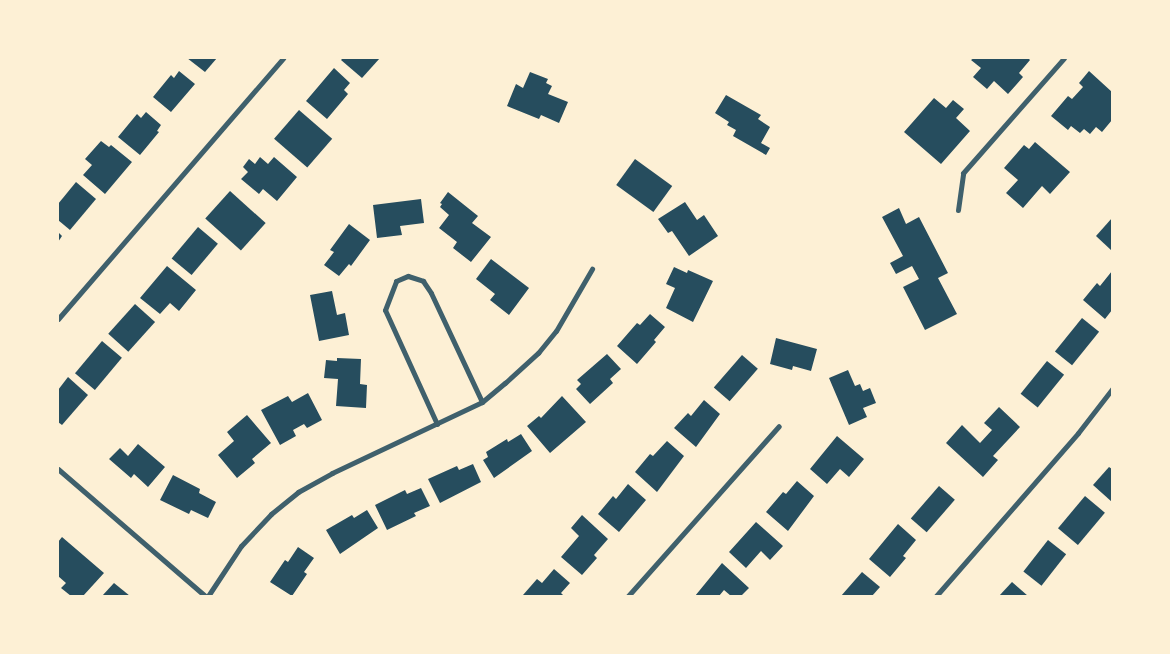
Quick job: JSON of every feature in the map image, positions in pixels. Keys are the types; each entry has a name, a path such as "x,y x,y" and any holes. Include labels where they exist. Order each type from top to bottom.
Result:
{"street":[{"path":"58,319 283,58"},
{"path":"958,210 963,172 1064,58"},
{"path":"58,469 206,596 241,546 270,514 298,492 332,473 482,402 538,352 556,331 592,269"},
{"path":"437,424 385,310 396,282 408,276 422,281 431,293 482,402"},
{"path":"936,596 1072,440 1112,389"},
{"path":"628,596 779,426"}],"building":[{"path":"187,58 217,58 205,72"},
{"path":"343,58 380,58 362,78 341,60"},
{"path":"974,58 1028,58 1030,60 1019,73 1023,77 1008,94 994,81 987,89 973,77 981,68 971,60"},
{"path":"334,68 350,83 344,90 348,94 327,119 306,101"},
{"path":"179,71 195,84 171,112 153,97 171,75 174,78"},
{"path":"1089,71 1112,92 1112,120 1102,132 1096,127 1090,134 1084,129 1080,133 1071,126 1068,130 1051,116 1068,96 1072,99 1083,87 1079,83"},
{"path":"530,72 548,79 546,83 552,86 548,94 568,102 559,123 541,115 539,119 507,106 516,84 523,88"},
{"path":"726,95 761,115 758,119 770,127 761,143 770,148 766,155 733,136 736,130 727,125 729,122 715,113"},
{"path":"934,98 946,108 953,100 964,109 956,118 970,131 941,164 904,132"},
{"path":"299,110 332,139 307,168 274,139"},
{"path":"146,112 161,125 157,131 159,132 140,155 118,137 137,114 141,118"},
{"path":"101,141 109,147 111,145 132,162 105,194 83,175 92,165 85,159"},
{"path":"1035,142 1070,172 1050,194 1042,186 1023,208 1006,193 1018,180 1004,168 1024,145 1029,149"},
{"path":"260,157 268,164 274,157 297,177 277,201 263,189 259,194 241,179 248,172 243,167 249,159 255,164"},
{"path":"635,159 672,186 653,212 616,185"},
{"path":"76,182 96,199 70,230 58,220 58,204"},
{"path":"230,191 266,223 241,251 205,218"},
{"path":"448,192 478,216 472,223 491,237 471,262 453,248 457,242 439,228 449,215 440,207 442,204 440,203"},
{"path":"421,199 424,223 400,226 402,235 377,238 373,205"},
{"path":"685,202 697,220 704,215 718,236 689,256 672,231 668,233 658,219"},
{"path":"899,208 906,224 919,217 948,273 938,278 957,314 925,330 903,287 919,279 912,266 896,274 890,263 903,256 882,217"},
{"path":"1112,218 1112,251 1096,236"},
{"path":"349,224 370,240 351,266 349,264 339,276 324,265 334,252 330,250"},
{"path":"198,227 218,244 192,275 172,258"},
{"path":"58,232 62,236 58,242"},
{"path":"491,259 529,288 509,315 490,300 495,294 476,279"},
{"path":"167,266 196,290 179,311 170,303 160,314 140,298"},
{"path":"674,267 687,273 688,270 713,281 693,322 666,308 675,288 666,284"},
{"path":"1112,271 1112,310 1105,319 1083,300 1097,283 1100,286"},
{"path":"332,291 337,315 345,313 349,335 319,341 310,295"},
{"path":"135,304 155,322 128,352 108,334"},
{"path":"650,314 665,327 654,340 656,342 637,364 617,346 637,323 640,325"},
{"path":"1082,318 1099,332 1072,365 1055,351"},
{"path":"776,338 817,349 811,371 793,366 792,370 770,364"},
{"path":"102,341 122,358 95,390 75,373"},
{"path":"607,354 621,369 610,379 613,383 590,404 576,389 581,384 577,380"},
{"path":"742,355 758,369 730,401 714,387"},
{"path":"337,358 361,359 360,384 367,385 366,408 336,406 338,379 324,378 326,360 337,361"},
{"path":"1047,361 1064,375 1038,407 1021,394"},
{"path":"848,370 855,386 860,384 863,391 870,388 876,403 863,408 867,417 849,425 829,378"},
{"path":"68,377 88,395 62,425 58,422 58,390"},
{"path":"308,393 322,420 307,428 304,424 293,430 296,436 280,445 261,410 288,396 292,402"},
{"path":"562,396 586,422 550,453 527,426 539,416 541,418"},
{"path":"704,400 720,414 696,447 674,428 688,413 691,416"},
{"path":"999,407 1020,427 993,456 998,460 983,477 946,443 962,425 980,443 992,430 984,423"},
{"path":"247,415 271,443 252,459 255,463 237,478 218,455 234,441 227,432"},
{"path":"521,434 532,451 494,478 483,460 488,457 486,452 507,439 508,442"},
{"path":"837,436 864,459 849,477 840,469 827,484 810,469"},
{"path":"667,441 684,456 657,492 635,472 650,454 653,456"},
{"path":"138,444 165,467 148,487 134,474 131,478 109,459 120,448 128,456"},
{"path":"473,464 481,482 440,503 428,479 457,466 459,470"},
{"path":"1109,467 1112,469 1112,502 1093,485"},
{"path":"173,475 200,489 199,493 216,502 208,518 191,510 189,514 160,500"},
{"path":"797,481 814,496 788,531 766,512 783,492 786,494"},
{"path":"628,484 646,500 619,532 598,514 613,496 616,499"},
{"path":"939,486 955,500 927,532 911,518"},
{"path":"421,488 430,506 414,513 416,516 387,530 375,505 405,490 407,494"},
{"path":"1085,496 1105,513 1078,545 1058,528"},
{"path":"367,510 378,528 340,554 326,530 352,515 354,518"},
{"path":"582,515 608,539 594,555 597,558 582,575 561,557 579,536 571,528"},
{"path":"756,522 783,546 770,560 761,551 746,568 729,552"},
{"path":"898,524 916,540 903,556 906,558 890,577 869,559"},
{"path":"62,537 104,573 83,596 71,596 61,588 66,583 58,576 58,542"},
{"path":"1048,540 1066,554 1041,586 1023,572"},
{"path":"298,547 314,558 304,572 307,574 292,596 270,582 285,560 288,562"},
{"path":"722,563 749,588 741,596 731,596 724,590 719,596 695,596"},
{"path":"554,569 570,583 561,593 562,596 523,595 537,579 542,583"},
{"path":"862,572 880,587 872,596 841,596"},
{"path":"1012,582 1028,596 999,596"},
{"path":"114,583 130,596 102,596"}]}
